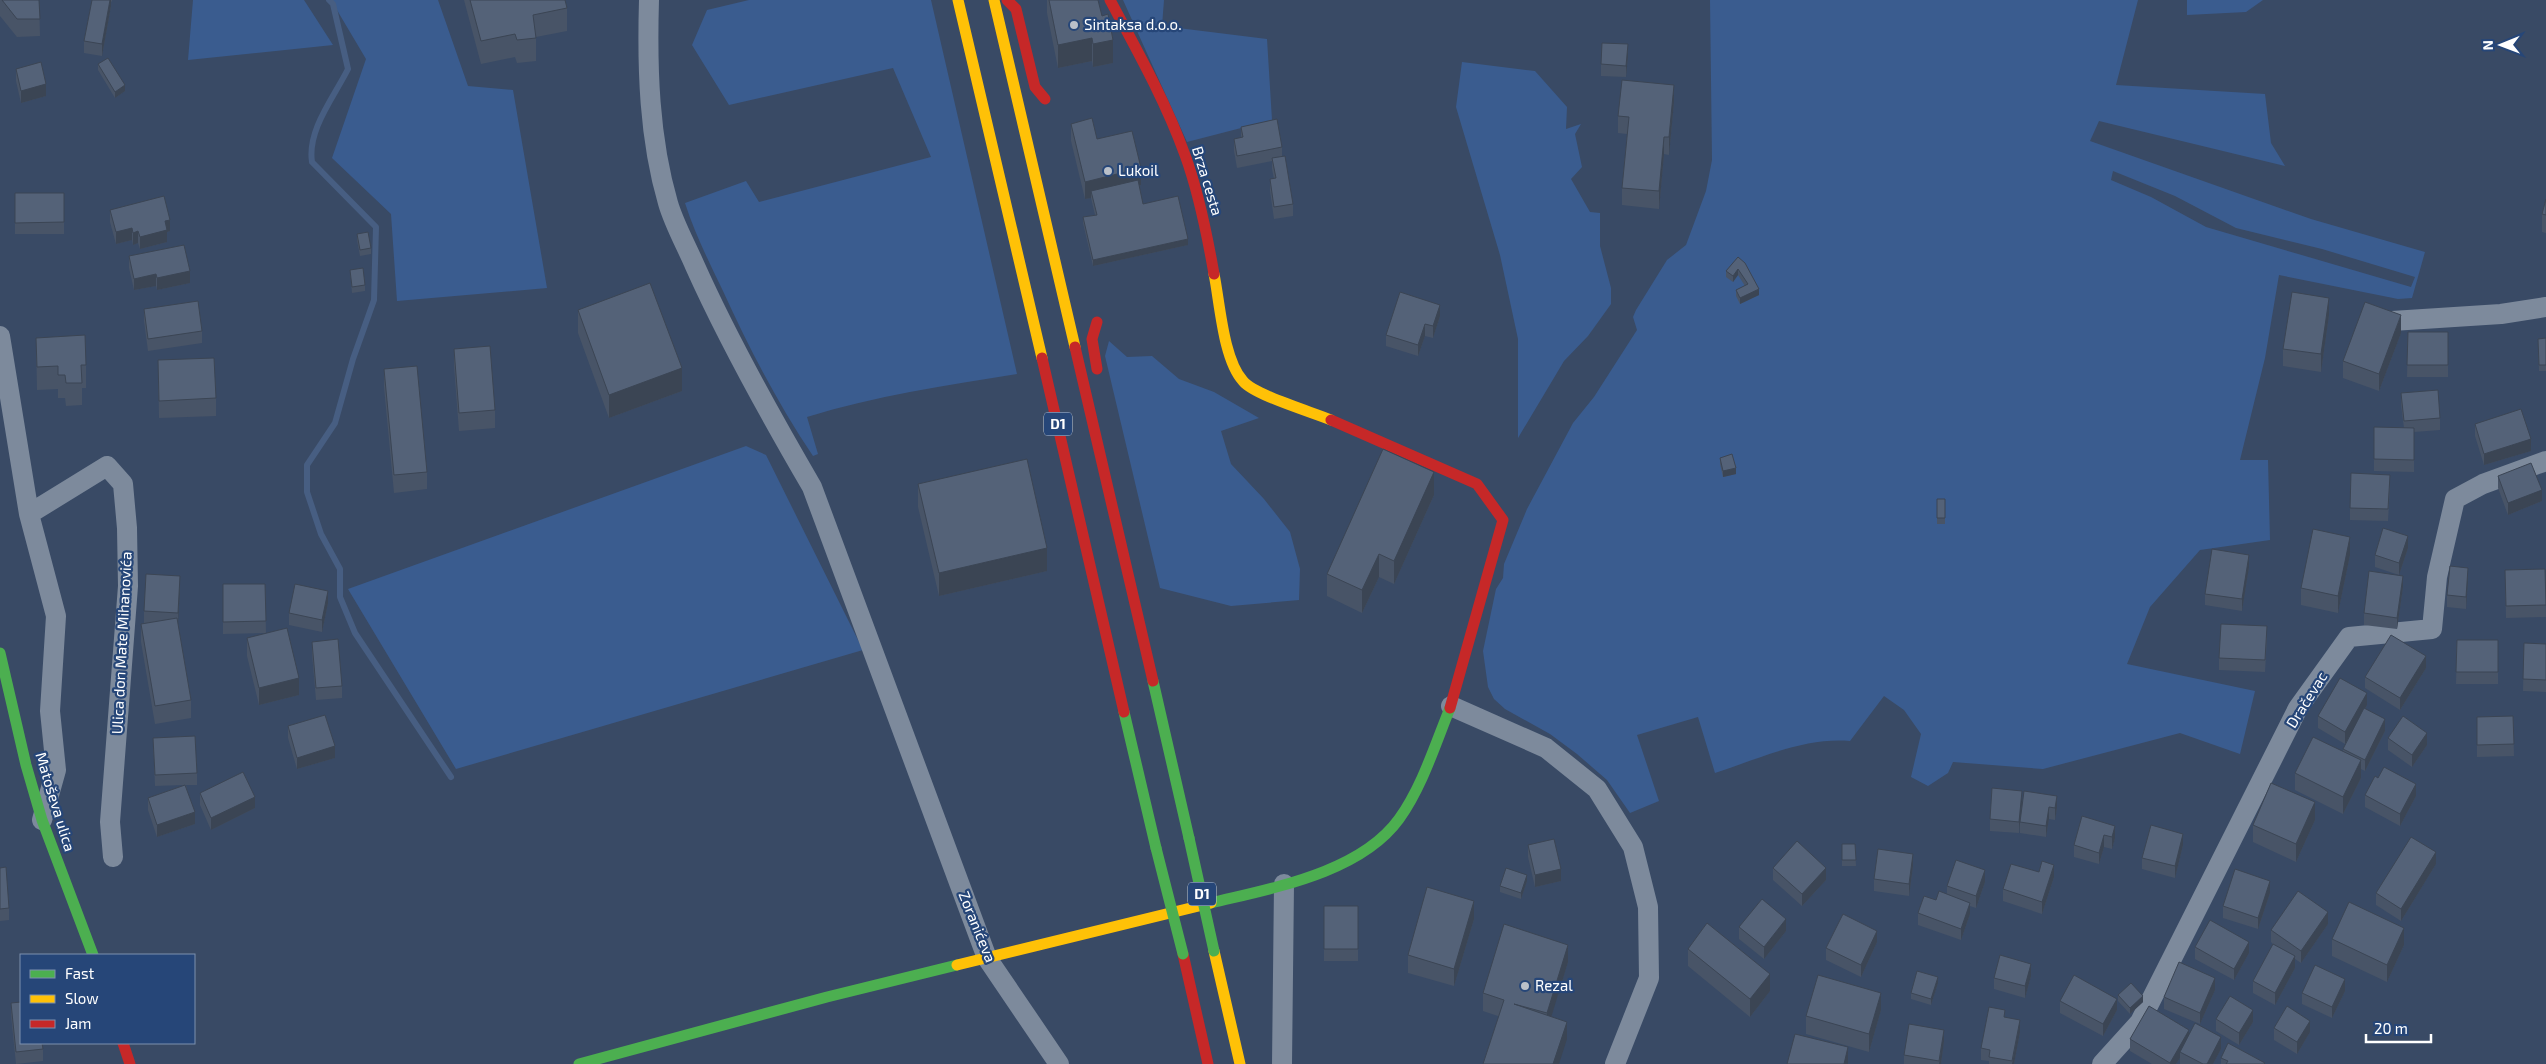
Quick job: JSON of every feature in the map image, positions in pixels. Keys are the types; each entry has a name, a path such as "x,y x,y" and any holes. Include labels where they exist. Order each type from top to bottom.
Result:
{"main road":[{"name":"D1","path":"958,0 1208,1064"},
{"name":"D1","path":"994,0 1240,1064"},
{"path":"1007,0 1016,9 1035,87 1045,99"},
{"name":"Brza cesta","path":"1110,0 1141,58 1185,155 1206,231 1228,348 1234,366 1243,382 1265,395 1361,432 1477,484 1503,520 1451,706"},
{"path":"1097,322 1092,331 1092,344 1099,378"},
{"path":"1091,413 1097,396"},
{"name":"Matoševa ulica","path":"0,654 26,765 42,820 93,954"},
{"path":"578,1064 827,997 1311,878 1361,852 1380,838 1399,819 1426,769 1451,706"},
{"path":"123,1044 130,1064"}],"street":[{"name":"Zoranićeva","path":"649,0 647,54 653,127 668,204 714,306 775,422 812,487 986,958 1059,1064"},
{"path":"2392,321 2501,314 2546,307"},
{"path":"0,336 29,514 56,616 50,711 56,770 42,820"},
{"name":"Dračevac","path":"2102,1064 2140,1022 2298,708 2349,637 2432,629 2437,577 2455,499 2483,484 2546,460"},
{"name":"Ulica don Mate Mihanovića","path":"29,514 107,466 123,484 127,528 128,586 110,822 113,857"},
{"path":"1451,706 1546,748 1597,790 1633,847 1648,907 1649,978 1615,1064"},
{"path":"1282,1064 1284,884"}],"shaded area":[{"path":"193,0 304,0 333,45 188,60"},
{"path":"331,0 438,0 468,86 513,90 547,288 397,301 391,214 332,158 366,59"},
{"path":"749,0 931,0 1017,374 885,397 807,417 818,454 813,456 776,396 754,355 702,248 685,203 746,181 759,202 931,157 893,68 729,105 692,45 707,10"},
{"path":"1123,0 1164,0 1162,26 1267,39 1272,120 1187,142"},
{"path":"1710,0 2138,0 2116,85 2265,94 2271,143 2285,166 2099,121 2090,141 2311,219 2425,252 2412,298 2398,299 2279,275 2265,358 2240,460 2268,460 2270,540 2200,550 2150,607 2127,664 2255,691 2240,754 2180,733 2043,769 1953,762 1948,773 1928,786 1911,777 1921,734 1904,710 1884,696 1850,741 1816,742 1781,750 1715,773 1698,717 1637,735 1659,801 1630,813 1607,780 1577,754 1550,734 1505,709 1494,699 1488,687 1483,651 1496,589 1503,578 1504,564 1527,509 1573,423 1594,397 1637,330 1633,317 1636,310 1667,260 1686,245 1706,191 1712,160","holes":["2113,171 2175,196 2236,228 2322,249 2415,277 2411,287 2206,227 2151,197 2111,180"]},
{"path":"2187,0 2263,0 2246,12 2187,15"},
{"path":"1462,62 1535,71 1567,107 1566,129 1581,124 1575,134 1582,167 1571,179 1590,212 1600,213 1600,246 1611,288 1611,304 1588,336 1564,361 1518,438 1518,339 1500,255 1456,107"},
{"path":"1109,341 1127,357 1152,356 1179,379 1214,392 1259,418 1221,431 1231,464 1264,499 1290,532 1300,569 1299,600 1231,606 1160,588 1105,356"},
{"path":"746,446 766,455 863,650 456,769 348,589"}],"building":[{"path":"2,0 39,0 40,19 17,19"},
{"path":"92,0 110,0 102,44 84,41"},
{"path":"470,0 565,0 567,8 533,15 536,38 517,40 515,34 481,41"},
{"path":"1049,0 1098,0 1102,16 1108,14 1113,40 1093,44 1092,38 1058,45"},
{"path":"1602,43 1628,44 1626,66 1601,64"},
{"path":"108,58 125,85 115,92 98,64"},
{"path":"41,62 46,84 21,91 16,69"},
{"path":"1622,80 1674,85 1669,137 1664,137 1659,191 1622,188 1629,117 1618,116"},
{"path":"1092,118 1097,139 1132,131 1141,168 1085,182 1071,124"},
{"path":"1277,119 1282,147 1237,156 1234,139 1243,137 1241,127"},
{"path":"1285,156 1293,204 1274,207 1270,179 1276,178 1272,158"},
{"path":"1138,180 1143,204 1178,196 1188,239 1093,260 1083,217 1097,215 1091,191"},
{"path":"15,193 64,193 64,222 15,223"},
{"path":"164,196 170,220 165,221 167,230 140,237 138,231 133,233 132,228 116,232 110,210"},
{"path":"2546,199 2546,215 2542,214"},
{"path":"368,232 371,248 360,250 357,234"},
{"path":"184,245 190,271 157,278 156,274 134,279 129,256"},
{"path":"1738,257 1745,263 1759,289 1740,298 1736,290 1748,284 1738,269 1733,276 1726,271"},
{"path":"363,268 365,285 352,287 350,270"},
{"path":"650,283 682,368 609,395 578,310"},
{"path":"1400,292 1440,305 1433,326 1425,324 1418,345 1386,335"},
{"path":"2292,292 2329,298 2321,354 2283,349"},
{"path":"198,301 202,331 148,339 144,309"},
{"path":"2365,302 2401,315 2379,374 2343,361"},
{"path":"2408,332 2448,332 2448,365 2407,365"},
{"path":"85,335 86,365 81,365 82,383 66,383 65,375 58,375 58,366 37,367 36,338"},
{"path":"2546,338 2546,365 2539,365 2538,339"},
{"path":"490,346 495,410 459,413 454,349"},
{"path":"214,358 216,398 159,401 158,360"},
{"path":"417,366 427,472 394,475 384,369"},
{"path":"2438,390 2440,418 2404,421 2401,393"},
{"path":"2521,409 2531,439 2484,454 2475,424"},
{"path":"2374,427 2414,428 2414,460 2374,459"},
{"path":"1383,449 1434,472 1394,561 1379,554 1362,590 1327,574"},
{"path":"1732,454 1736,468 1723,471 1720,458"},
{"path":"1027,459 1047,548 939,573 918,484"},
{"path":"2531,463 2542,490 2508,503 2498,476"},
{"path":"2351,473 2390,475 2388,509 2350,508"},
{"path":"1937,499 1945,499 1945,518 1937,518"},
{"path":"2383,528 2408,536 2399,563 2375,555"},
{"path":"2313,529 2350,537 2338,596 2301,588"},
{"path":"2212,549 2249,555 2242,599 2205,594"},
{"path":"2450,566 2468,568 2466,597 2447,595"},
{"path":"2545,569 2546,605 2506,606 2505,570"},
{"path":"2369,571 2403,576 2397,618 2364,613"},
{"path":"146,574 180,576 178,613 144,611"},
{"path":"223,584 265,584 266,621 223,622"},
{"path":"295,584 328,591 322,620 289,613"},
{"path":"177,618 191,700 155,706 141,624"},
{"path":"2221,624 2267,626 2265,660 2219,658"},
{"path":"287,628 299,678 259,688 247,638"},
{"path":"2391,635 2426,656 2400,698 2365,677"},
{"path":"338,639 342,686 316,688 312,642"},
{"path":"2457,640 2498,640 2498,672 2456,672"},
{"path":"2524,643 2546,644 2546,680 2523,679"},
{"path":"2340,678 2367,693 2345,732 2318,716"},
{"path":"2364,708 2385,719 2365,760 2343,749"},
{"path":"325,715 335,746 297,758 288,726"},
{"path":"2403,716 2427,733 2412,755 2388,738"},
{"path":"2513,716 2514,744 2477,745 2477,717"},
{"path":"195,736 197,773 155,775 153,738"},
{"path":"2313,737 2361,760 2343,797 2295,773"},
{"path":"2384,767 2416,784 2400,814 2365,795 2375,776 2378,778"},
{"path":"243,772 255,797 211,818 200,793"},
{"path":"2271,783 2315,802 2296,844 2253,825"},
{"path":"185,785 195,812 157,825 148,798"},
{"path":"1992,788 2022,791 2019,822 1990,819"},
{"path":"2024,791 2057,796 2055,808 2049,807 2046,826 2020,822"},
{"path":"2082,816 2115,826 2112,837 2104,835 2099,853 2074,845"},
{"path":"2151,825 2183,834 2175,866 2142,858"},
{"path":"2411,837 2436,852 2401,909 2376,893"},
{"path":"1554,839 1561,869 1535,875 1528,845"},
{"path":"1797,841 1826,868 1802,894 1773,868"},
{"path":"1842,844 1855,844 1856,860 1842,860"},
{"path":"1878,849 1913,854 1909,884 1874,879"},
{"path":"1956,860 1985,870 1976,896 1947,886"},
{"path":"2042,861 2054,865 2042,902 2003,889 2011,864 2039,872"},
{"path":"6,867 9,908 0,909 0,868"},
{"path":"1506,868 1527,875 1521,893 1500,886"},
{"path":"2235,869 2270,881 2258,918 2223,906"},
{"path":"1427,887 1474,901 1454,969 1408,955"},
{"path":"1939,891 1970,903 1961,929 1918,913 1924,896 1936,900"},
{"path":"2298,891 2328,912 2301,951 2271,930"},
{"path":"1762,899 1786,919 1764,947 1739,927"},
{"path":"2349,902 2404,928 2387,965 2332,939"},
{"path":"1324,906 1358,906 1358,949 1324,949"},
{"path":"1843,914 1877,931 1861,965 1826,948"},
{"path":"2210,920 2249,942 2234,969 2195,947"},
{"path":"1707,923 1770,974 1750,999 1688,949"},
{"path":"1504,924 1568,945 1547,1013 1514,1004 1567,1022 1553,1064 1483,1064 1504,1000 1483,993"},
{"path":"2273,944 2295,956 2275,993 2253,981"},
{"path":"2000,955 2031,964 2025,986 1994,978"},
{"path":"2179,962 2215,978 2200,1013 2164,997"},
{"path":"2315,965 2345,979 2332,1007 2302,993"},
{"path":"1917,971 1938,977 1931,999 1911,993"},
{"path":"1818,975 1881,993 1869,1034 1806,1016"},
{"path":"2074,975 2117,999 2103,1024 2060,1001"},
{"path":"2131,983 2143,996 2130,1008 2118,995"},
{"path":"2230,996 2253,1010 2239,1033 2216,1019"},
{"path":"20,1002 20,1044 42,1044 43,1049 16,1052 11,1003"},
{"path":"2149,1006 2189,1030 2170,1063 2130,1039"},
{"path":"2287,1006 2310,1021 2297,1042 2274,1028"},
{"path":"1989,1007 2005,1010 2004,1017 2020,1020 2012,1061 1989,1057 1990,1050 1981,1048"},
{"path":"2195,1023 2221,1037 2207,1064 2203,1064 2180,1052"},
{"path":"1909,1024 1944,1030 1939,1061 1904,1055"},
{"path":"1795,1034 1848,1047 1844,1064 1787,1064"},
{"path":"2228,1043 2265,1063 2226,1064 2228,1061 2221,1058"}],"waterway":[{"path":"329,0 333,4 348,69 318,126 314,138 312,162 376,227 374,300 353,359 335,423 307,465 307,492 321,534 340,569 340,597 355,633 451,777"}],"traffic: fast":[{"path":"0,653 26,765 42,820 93,954"},
{"path":"1153,681 1189,838"},
{"path":"1211,903 1313,876 1362,853 1382,837 1399,819 1415,793 1450,708"},
{"path":"1124,712 1156,848"},
{"path":"1189,838 1214,951"},
{"path":"1156,848 1183,954"},
{"path":"579,1064 827,997 957,965"}],"traffic: slow":[{"path":"958,0 1042,358"},
{"path":"994,0 1075,347"},
{"path":"1214,274 1227,345 1236,371 1243,381 1259,392 1331,420"},
{"path":"957,965 1211,903"},
{"path":"1214,951 1240,1064"}],"traffic: jam":[{"path":"1007,0 1016,9 1035,87 1045,99"},
{"path":"1110,0 1160,96 1185,155 1202,214 1214,274"},
{"path":"1097,322 1092,339 1097,369"},
{"path":"1075,347 1153,681"},
{"path":"1042,358 1124,712"},
{"path":"1331,420 1477,484 1503,520 1450,708"},
{"path":"1183,954 1208,1064"},
{"path":"123,1044 130,1064"}],"place":[{"name":"Sintaksa d.o.o.","path":"1074,25"},
{"name":"Lukoil","path":"1108,171"},
{"name":"Rezal","path":"1525,986"}]}
